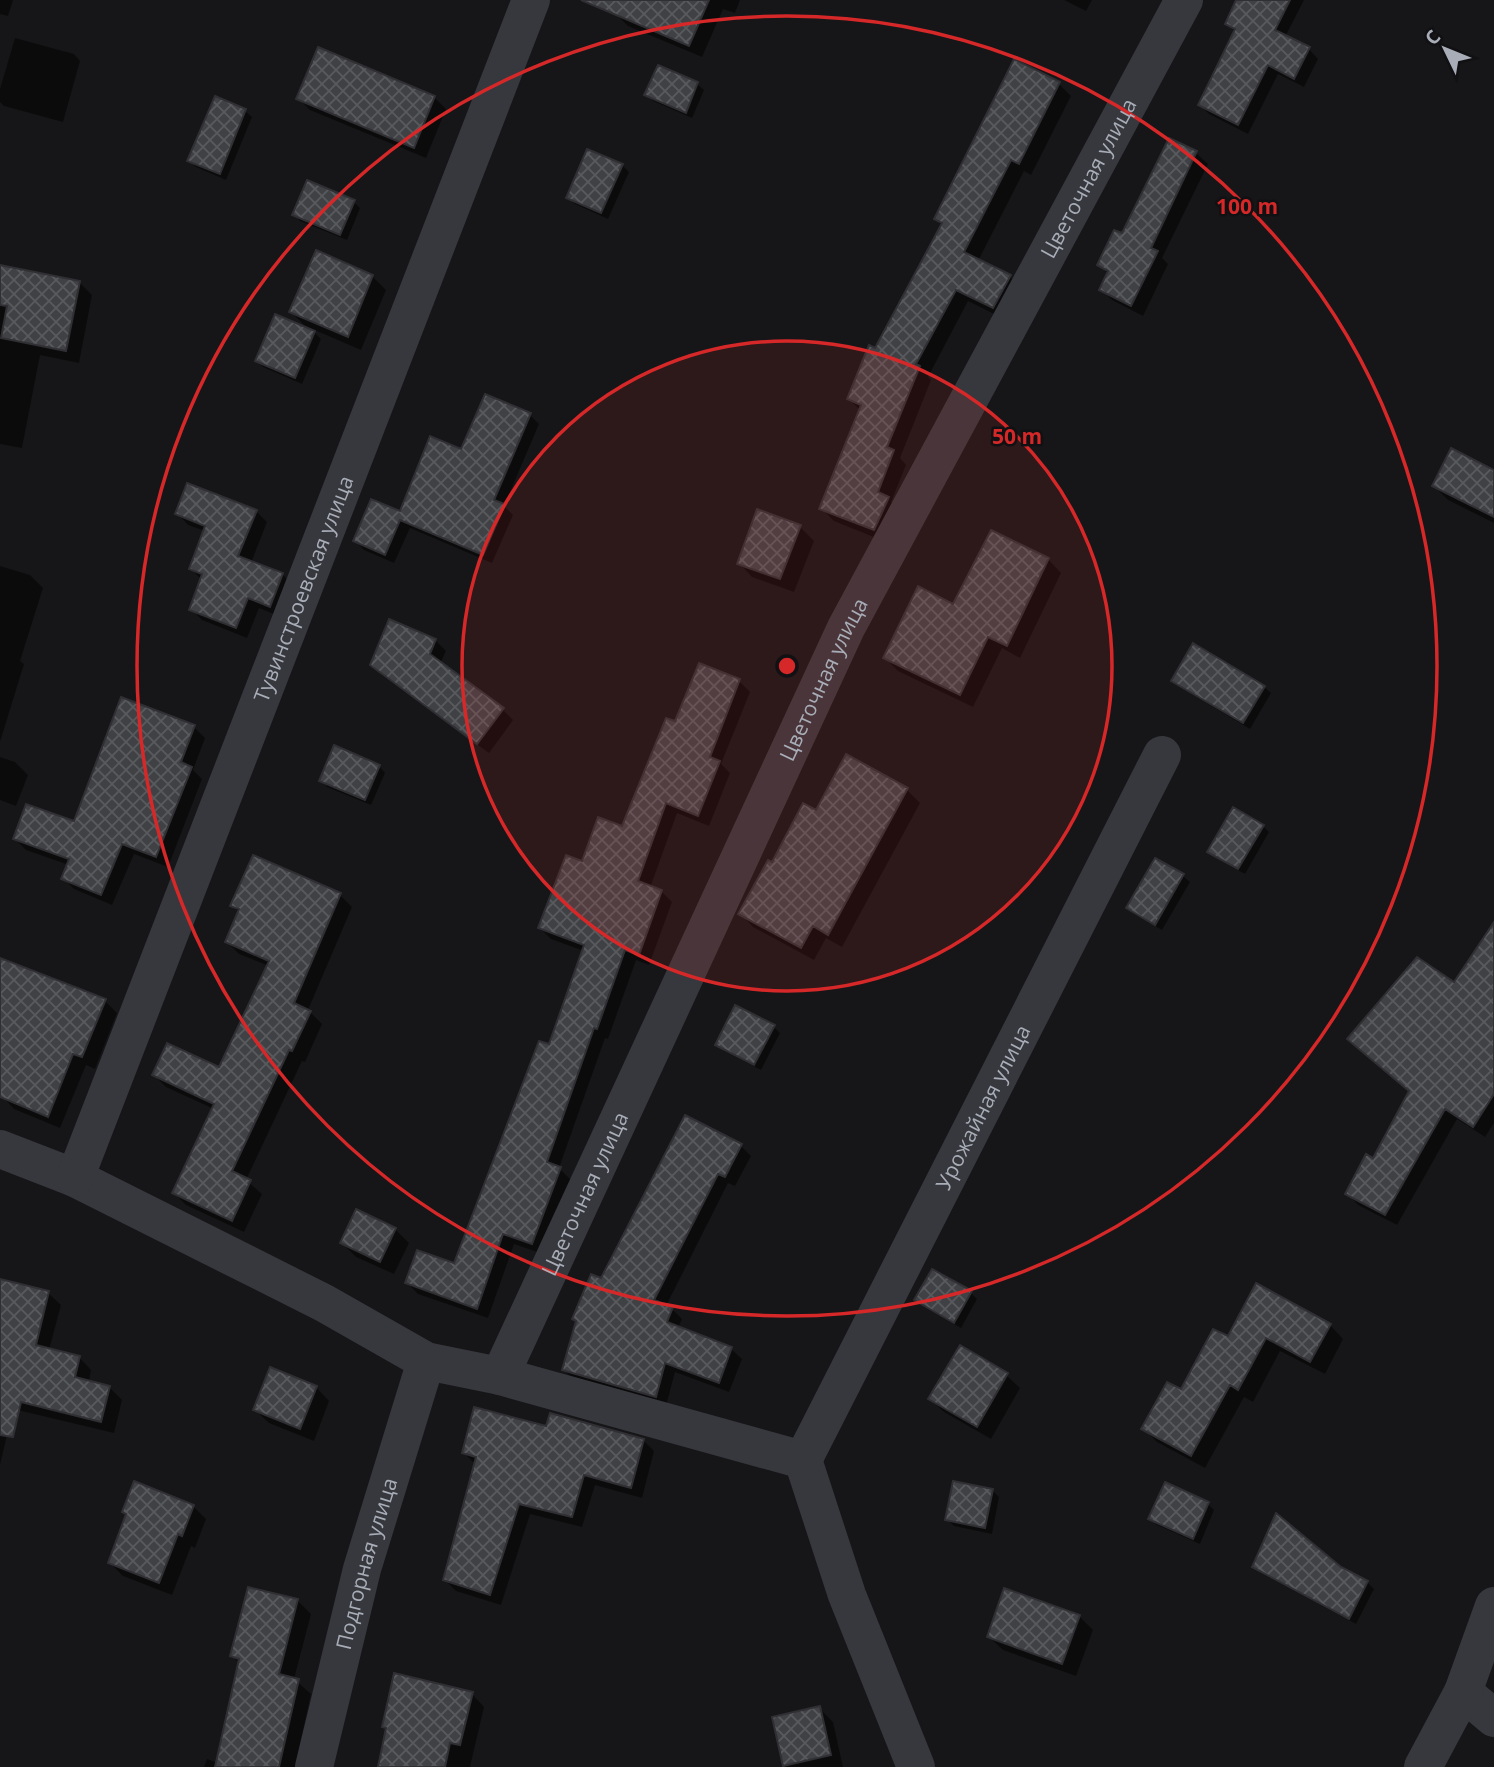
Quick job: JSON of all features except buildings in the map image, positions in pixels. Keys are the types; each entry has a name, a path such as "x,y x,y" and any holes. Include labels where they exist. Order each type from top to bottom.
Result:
{"street":[{"name":"Тувинстроевская улица","path":"75,1178 531,0"},
{"name":"Цветочная улица","path":"500,1376 846,628 1185,0"},
{"name":"Урожайная улица","path":"803,1460 1162,755"},
{"path":"0,1149 75,1178 324,1303 426,1361 500,1376 803,1460 847,1595 916,1767"},
{"name":"Подгорная улица","path":"314,1767 362,1569 426,1361"},
{"path":"1423,1767 1463,1692 1494,1606"},
{"path":"1463,1692 1494,1718"}]}
